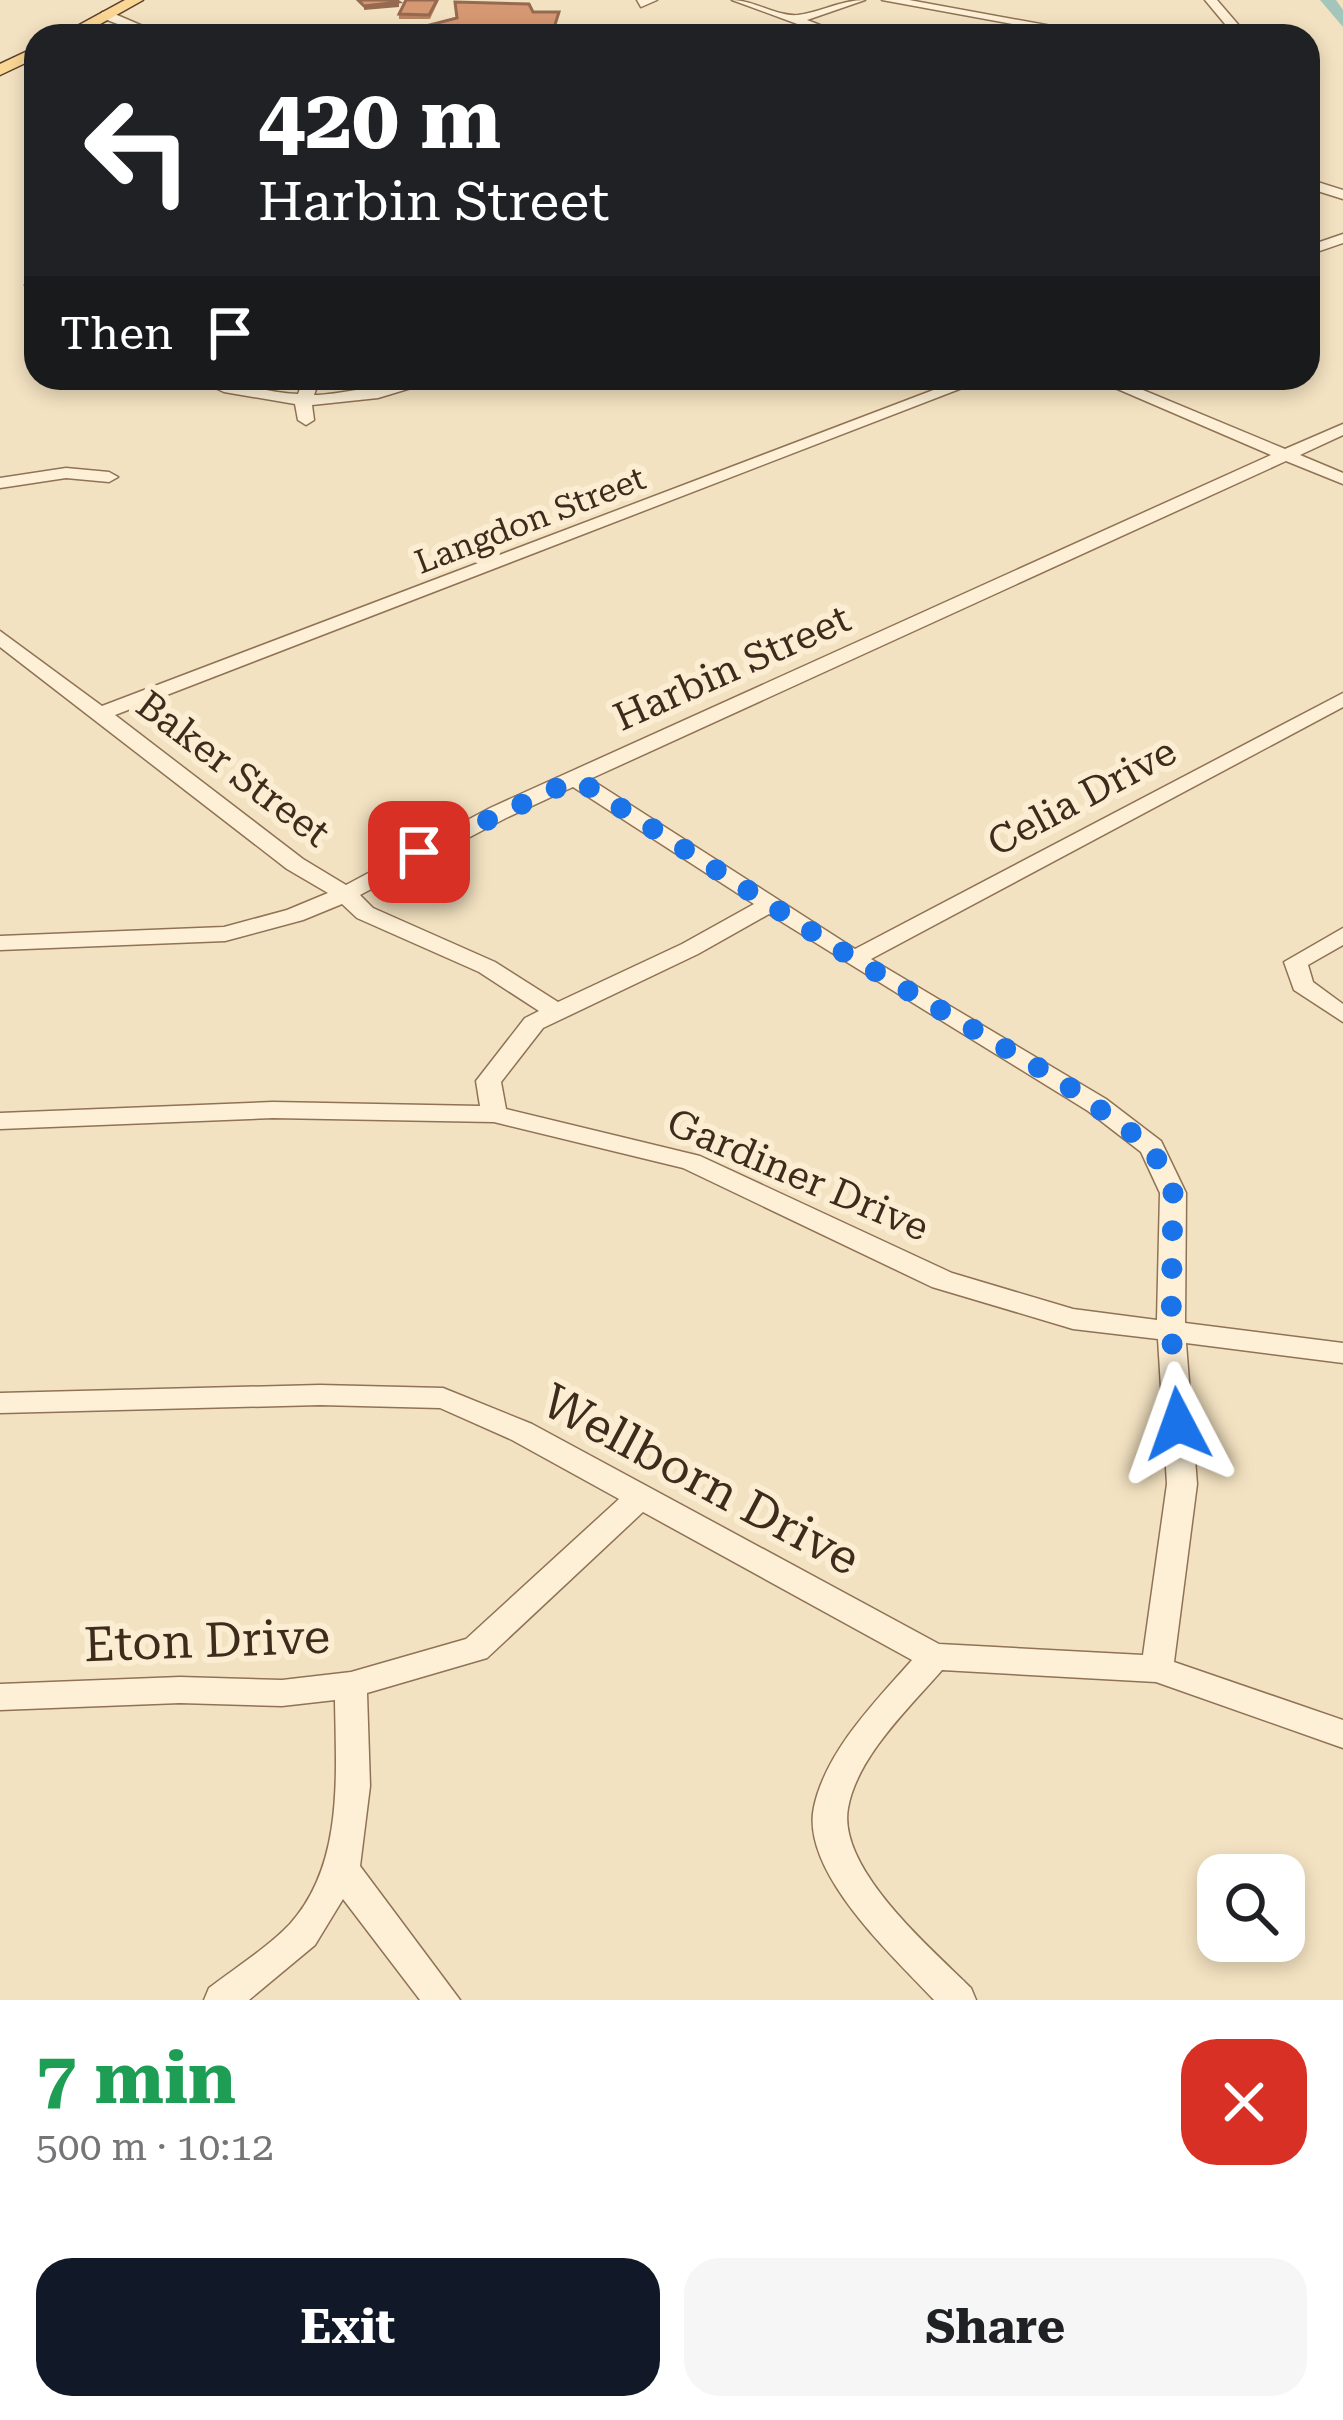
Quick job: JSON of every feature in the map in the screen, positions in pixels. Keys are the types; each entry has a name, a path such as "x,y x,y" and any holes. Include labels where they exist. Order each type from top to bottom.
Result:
{"main road":[{"path":"89,24 136,0"}],"street":[{"path":"738,0 806,24"},
{"path":"794,20 860,0"},
{"path":"888,0 1029,24"},
{"path":"1211,0 1232,24"},
{"path":"106,15 129,24"},
{"path":"238,390 304,411 390,390"},
{"path":"304,411 310,390"},
{"name":"Langdon Street","path":"99,714 949,390"},
{"path":"1127,390 1274,454 1343,478"},
{"name":"Harbin Street","path":"0,944 226,934 295,915 345,894 439,842 1274,454 1343,429"},
{"path":"0,483 46,474 109,477"},
{"name":"Baker Street","path":"0,637 295,864 345,894 364,913 487,967 557,1012"},
{"name":"Celia Drive","path":"854,959 1343,699"},
{"path":"576,779 854,959 987,1034 1097,1105 1151,1147 1173,1192 1171,1329 1182,1484 1157,1670"},
{"path":"446,1112 488,1081 534,1023 690,949 773,903"},
{"path":"1343,935 1296,962 1303,985 1343,1015"},
{"path":"488,1081 494,1114"},
{"name":"Gardiner Drive","path":"0,1121 273,1110 494,1114 691,1162 941,1280 1073,1319 1343,1353"},
{"name":"Wellborn Drive","path":"0,1402 320,1395 443,1398 522,1432 934,1657 1157,1670 1343,1734"},
{"name":"Eton Drive","path":"0,1697 180,1690 282,1693 351,1685 476,1649 641,1496"},
{"path":"934,1657 867,1735 829,1814 841,1866 865,1900 958,2000"},
{"path":"222,2000 303,1934 342,1870 353,1786 351,1685"},
{"path":"342,1870 442,2000"}],"building":[{"path":"358,0 396,0 399,2 364,6"},
{"path":"406,0 437,0 429,15 399,14"},
{"path":"455,2 529,4 533,12 559,12 555,24 434,24 457,18"}],"waterway":[{"path":"1328,0 1343,22"}],"route":[{"path":"419,852 576,779 854,959 987,1034 1097,1105 1151,1147 1173,1192 1171,1329 1178,1424"}]}
